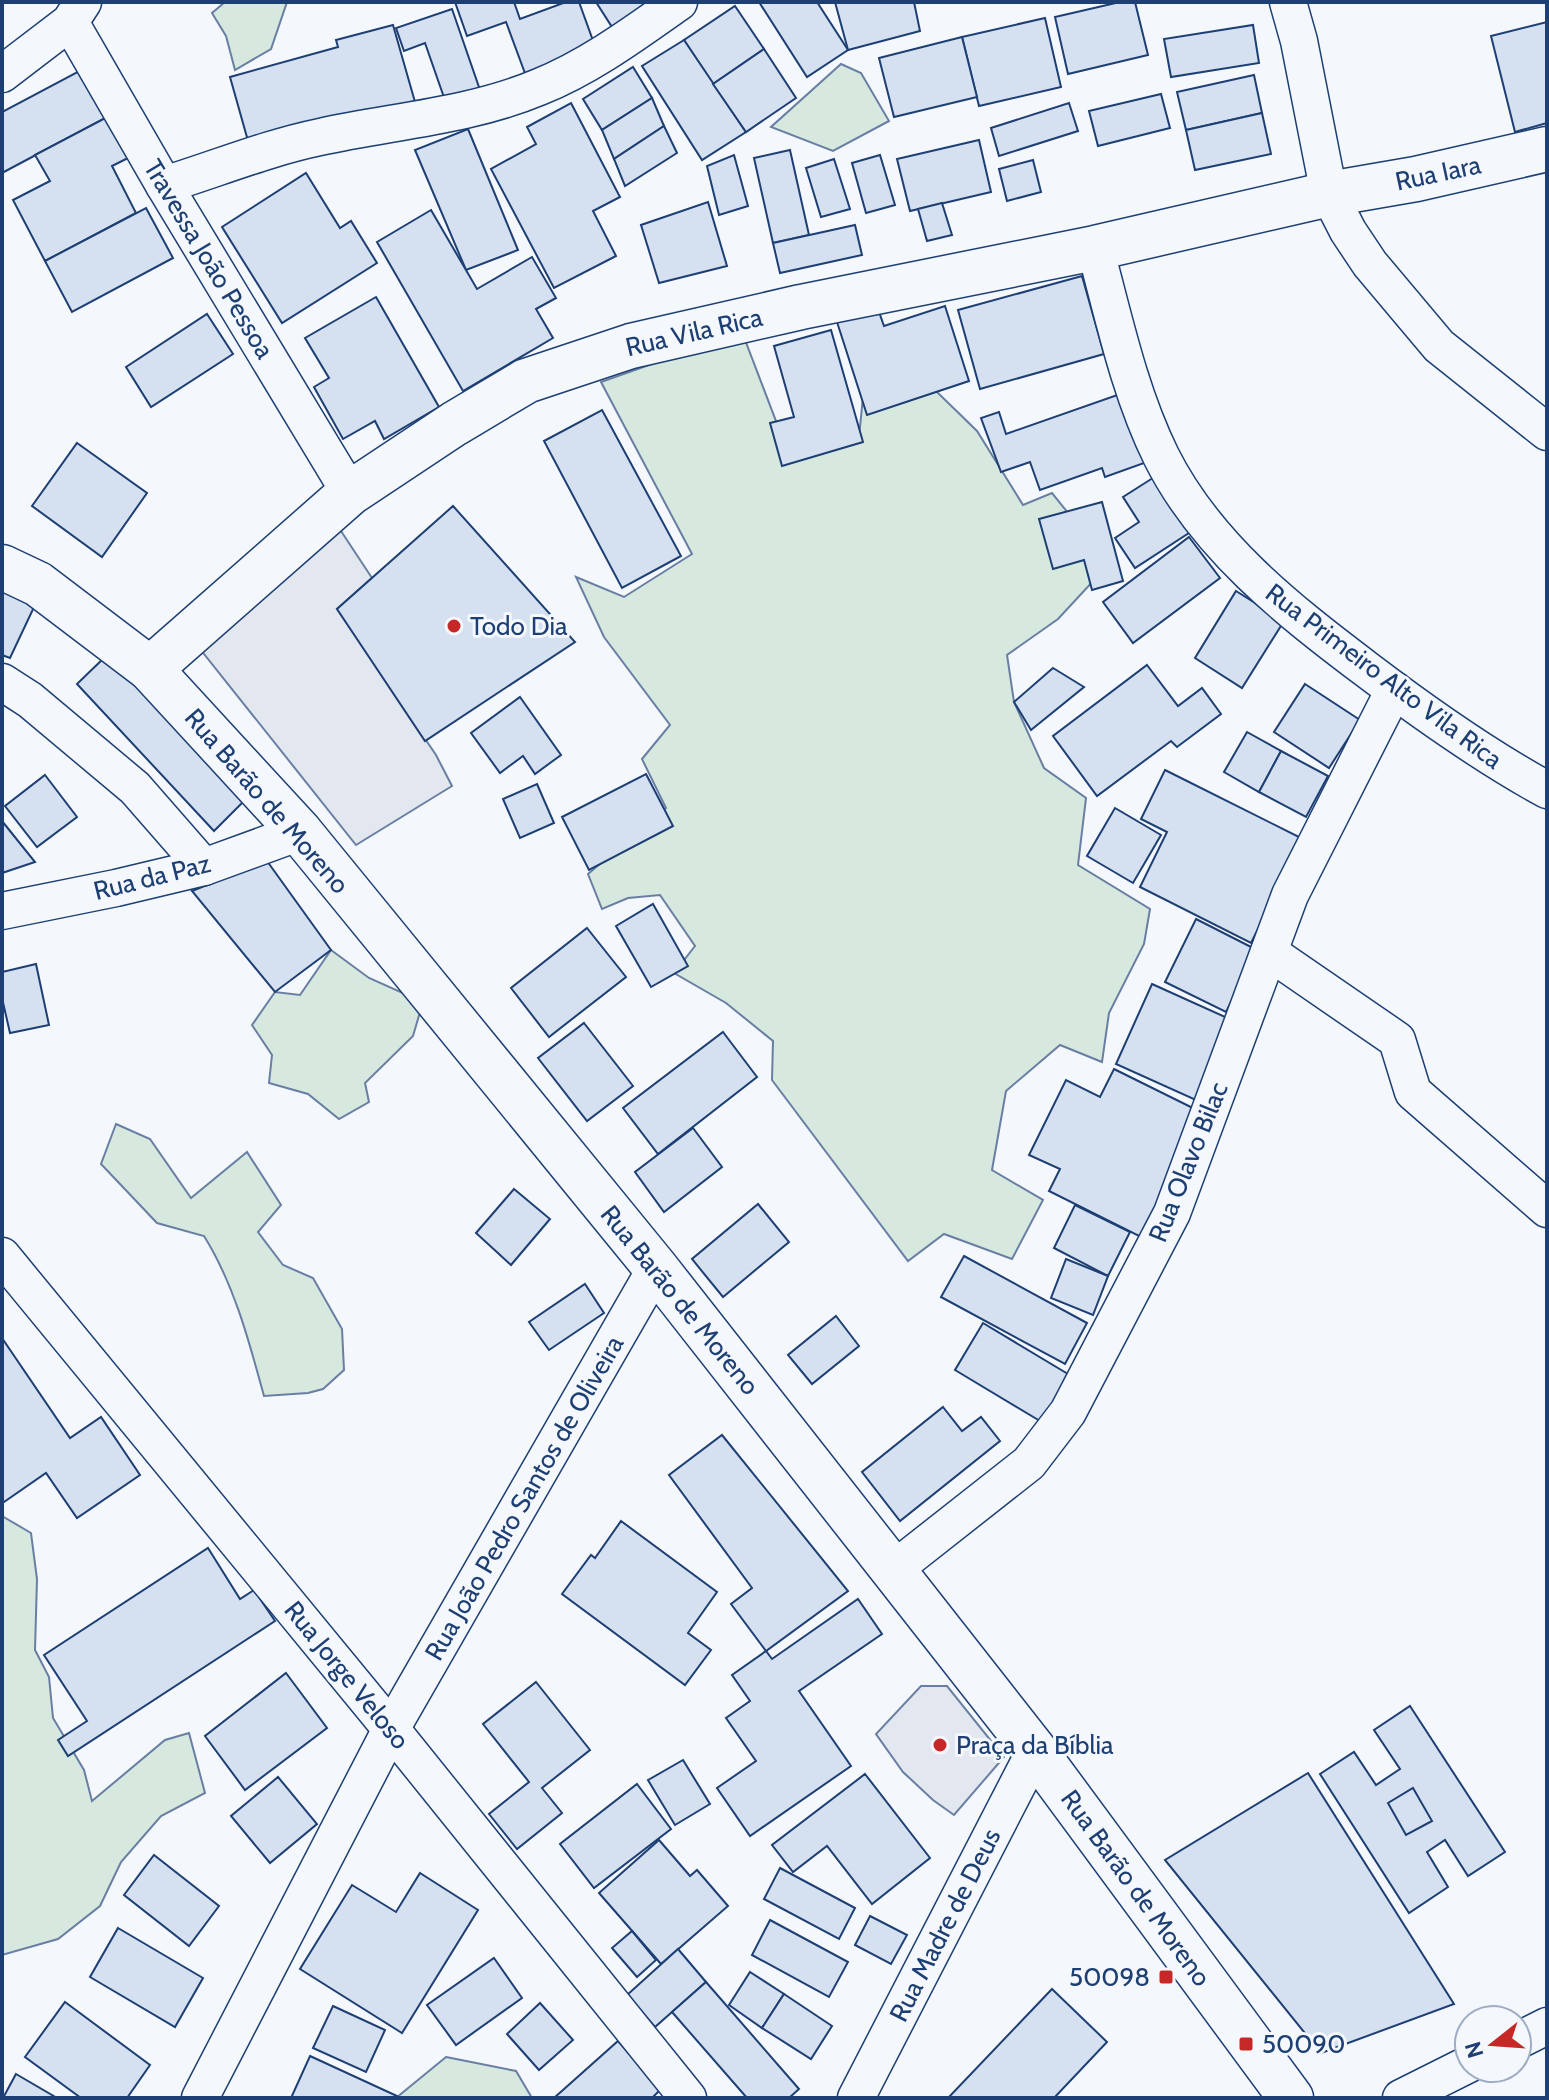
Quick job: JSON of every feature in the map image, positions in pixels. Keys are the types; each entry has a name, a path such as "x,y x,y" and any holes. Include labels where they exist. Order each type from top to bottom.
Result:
{"street":[{"path":"164,185 319,137 428,117 539,87 596,58 679,2"},
{"path":"1288,2 1299,41 1329,194 1348,231 1370,264 1430,336 1547,432"},
{"path":"2,74 76,12"},
{"name":"Travessa João Pessoa","path":"76,12 164,185 350,493"},
{"name":"Rua Iara","path":"1329,194 1416,179 1547,149"},
{"name":"Rua Vila Rica","path":"150,669 350,493 526,381 631,346 801,307 1095,248 1329,194"},
{"name":"Rua Primeiro Alto Vila Rica","path":"1095,248 1136,395 1163,459 1202,519 1256,581 1298,617 1492,760 1547,790"},
{"name":"Rua Barão de Moreno","path":"2,567 38,584 150,669 300,832 656,1268 1035,1751 1291,2098"},
{"path":"2,682 30,700 135,788 204,867"},
{"name":"Rua Olavo Bilac","path":"893,1570 1029,1463 1068,1412 1172,1213 1290,895 1394,690"},
{"name":"Rua da Paz","path":"2,911 204,867 300,832"},
{"path":"1269,952 1397,1040 1413,1092 1547,1209"},
{"name":"Rua Jorge Veloso","path":"2,1256 391,1729 688,2098"},
{"name":"Rua João Pedro Santos de Oliveira","path":"391,1729 656,1268"},
{"path":"200,2098 391,1729"},
{"name":"Rua Madre de Deus","path":"856,2098 1035,1751"},
{"path":"1401,2098 1453,2072"}],"shaded area":[{"path":"225,2 287,2 271,49 235,70 226,36 212,13"},
{"path":"841,64 861,73 889,121 833,151 771,127"},
{"path":"742,332 789,455 859,437 863,397 936,391 977,431 1023,505 1052,493 1109,564 1058,619 1007,655 1014,702 1044,768 1086,798 1078,865 1150,909 1144,944 1109,1013 1102,1062 1060,1045 1006,1091 992,1170 1043,1200 1012,1259 944,1234 908,1261 772,1080 773,1041 726,1003 674,973 695,946 660,895 628,898 602,909 588,874 666,808 642,759 670,725 604,637 576,577 624,597 692,554 601,382"},
{"path":"339,528 372,578 337,609 436,755 452,786 356,845 185,630"},
{"path":"331,950 369,978 423,1002 413,1036 365,1083 369,1102 339,1119 308,1094 269,1083 272,1055 252,1025 275,992 300,995"},
{"path":"116,1124 150,1139 191,1198 247,1152 281,1205 258,1232 283,1265 313,1278 342,1329 344,1370 323,1389 264,1396 232,1293 204,1236 157,1223 101,1164"},
{"path":"2,1516 31,1533 37,1579 35,1650 49,1677 53,1718 84,1770 92,1801 165,1740 189,1733 205,1793 161,1816 121,1862 100,1906 58,1939 2,1955"},
{"name":"Praça da Bíblia","path":"921,1686 947,1686 1004,1757 954,1815 903,1772 876,1734"},
{"path":"446,2057 516,2071 532,2098 396,2098"}],"building":[{"path":"455,2 514,2 520,19 566,2 579,2 596,49 526,76 506,22 467,36"},
{"path":"596,2 651,2 612,27"},
{"path":"759,2 817,2 848,50 807,77"},
{"path":"835,2 914,2 920,31 848,50"},
{"path":"1120,2 1135,2 1148,55 1068,74 1055,17"},
{"path":"735,6 764,49 713,84 684,40"},
{"path":"452,9 481,93 447,106 425,43 404,51 396,28"},
{"path":"1045,18 1061,87 979,106 962,37"},
{"path":"1547,22 1547,123 1515,132 1491,36"},
{"path":"393,25 415,102 250,148 230,77 338,47 336,40"},
{"path":"1253,25 1259,63 1171,77 1164,39"},
{"path":"962,37 977,97 894,117 879,58"},
{"path":"684,40 746,132 702,160 642,66"},
{"path":"764,49 796,98 746,132 713,84"},
{"path":"633,67 652,98 602,130 583,99"},
{"path":"85,68 111,115 2,173 2,112"},
{"path":"1254,75 1262,113 1186,130 1177,92"},
{"path":"1161,94 1170,128 1098,146 1089,111"},
{"path":"652,98 664,126 614,159 602,130"},
{"path":"571,103 620,197 593,211 616,256 554,288 491,169 536,144 527,127"},
{"path":"1069,103 1078,131 999,156 991,128"},
{"path":"1262,113 1271,154 1195,170 1186,130"},
{"path":"111,115 132,156 112,166 136,213 45,261 13,200 50,181 35,155"},
{"path":"664,126 677,153 625,186 614,159"},
{"path":"468,129 518,250 466,270 415,150"},
{"path":"979,140 991,192 910,211 897,159"},
{"path":"790,150 809,235 773,243 754,158"},
{"path":"734,155 748,206 719,215 707,166"},
{"path":"880,155 895,205 866,213 852,163"},
{"path":"834,159 850,209 821,217 806,168"},
{"path":"1033,160 1041,192 1007,201 999,169"},
{"path":"306,173 340,228 351,221 377,263 282,323 222,227"},
{"path":"708,202 727,266 659,283 641,225"},
{"path":"942,203 952,235 927,241 918,209"},
{"path":"146,208 173,258 72,312 45,261"},
{"path":"431,210 477,289 532,257 556,298 536,309 553,338 463,391 377,242"},
{"path":"855,225 862,255 780,273 773,243"},
{"path":"1082,276 1104,354 980,389 958,310"},
{"path":"376,297 439,407 384,439 375,421 343,439 314,387 329,378 305,338"},
{"path":"945,306 969,381 867,415 837,322 878,309 884,326"},
{"path":"207,314 233,354 151,407 126,367"},
{"path":"831,330 863,442 782,466 770,423 794,417 774,346"},
{"path":"1123,393 1147,462 1105,477 1102,468 1040,490 1030,462 1001,472 981,418 999,412 1006,434"},
{"path":"602,410 681,556 622,588 544,441"},
{"path":"77,443 147,493 102,557 32,506"},
{"path":"1156,476 1192,531 1135,568 1115,538 1139,522 1123,497"},
{"path":"1102,502 1123,581 1092,590 1084,560 1053,569 1039,519"},
{"name":"Todo Dia","path":"453,506 575,642 425,741 337,609"},
{"path":"1189,537 1220,578 1133,643 1103,602"},
{"path":"2,589 35,605 10,658 2,655"},
{"path":"1236,591 1284,621 1242,688 1195,658"},
{"path":"108,654 245,800 214,831 77,684"},
{"path":"1147,665 1178,706 1202,688 1221,714 1177,747 1171,741 1097,796 1053,736"},
{"path":"1053,668 1084,687 1031,730 1014,702"},
{"path":"1305,684 1360,720 1329,768 1274,732"},
{"path":"520,697 561,755 535,774 523,756 500,773 471,733"},
{"path":"1247,732 1281,751 1259,792 1224,772"},
{"path":"1281,751 1328,776 1306,817 1259,792"},
{"path":"1165,770 1303,839 1251,943 1140,887 1167,832 1141,819"},
{"path":"646,774 673,826 589,870 562,817"},
{"path":"45,775 77,817 37,847 5,806"},
{"path":"537,784 554,823 520,838 503,799"},
{"path":"1115,808 1161,835 1133,883 1087,856"},
{"path":"2,821 35,862 2,873"},
{"path":"267,861 331,950 275,992 192,891"},
{"path":"653,904 688,966 651,987 616,926"},
{"path":"1196,919 1257,950 1226,1012 1165,982"},
{"path":"587,928 626,977 549,1037 511,988"},
{"path":"36,964 49,1025 10,1033 2,998 2,972"},
{"path":"1152,984 1234,1021 1198,1101 1116,1064"},
{"path":"584,1023 633,1086 587,1121 538,1058"},
{"path":"723,1032 757,1077 658,1154 623,1108"},
{"path":"1114,1069 1207,1115 1147,1240 1049,1191 1060,1169 1029,1155 1066,1080 1100,1097"},
{"path":"693,1128 722,1167 664,1212 635,1172"},
{"path":"514,1189 550,1219 511,1265 476,1233"},
{"path":"758,1204 789,1242 723,1297 692,1259"},
{"path":"1075,1205 1130,1232 1108,1276 1054,1248"},
{"path":"964,1256 1087,1323 1065,1364 941,1297"},
{"path":"1066,1259 1108,1276 1093,1315 1051,1298"},
{"path":"585,1284 604,1313 549,1350 529,1322"},
{"path":"836,1316 859,1346 812,1384 788,1355"},
{"path":"983,1323 1073,1377 1045,1424 955,1370"},
{"path":"2,1338 70,1438 101,1417 140,1475 77,1518 46,1473 4,1502 2,1500"},
{"path":"943,1407 962,1431 981,1417 1000,1441 900,1521 862,1472"},
{"path":"722,1435 848,1591 766,1651 731,1604 752,1588 669,1475"},
{"path":"621,1521 717,1592 688,1633 711,1650 685,1685 562,1594 591,1555 595,1558"},
{"path":"208,1548 240,1599 254,1590 275,1621 68,1756 58,1740 87,1721 44,1655"},
{"path":"858,1599 882,1634 799,1691 851,1766 750,1836 717,1788 756,1761 726,1718 750,1701 732,1675 766,1651 772,1659"},
{"path":"286,1673 327,1728 245,1790 205,1736"},
{"path":"536,1682 590,1750 542,1788 562,1813 517,1849 489,1814 529,1782 483,1724"},
{"path":"1410,1706 1505,1852 1468,1876 1445,1840 1427,1852 1448,1887 1409,1913 1320,1774 1354,1752 1376,1785 1400,1769 1374,1730"},
{"path":"683,1760 710,1804 675,1825 648,1780"},
{"path":"1308,1773 1454,2004 1321,2053 1165,1860"},
{"path":"865,1774 930,1858 872,1904 827,1846 793,1872 772,1845"},
{"path":"278,1777 317,1824 270,1863 231,1816"},
{"path":"637,1784 671,1829 594,1888 560,1844"},
{"path":"1413,1788 1432,1821 1406,1835 1388,1803"},
{"path":"659,1840 690,1876 697,1870 728,1906 661,1964 599,1893"},
{"path":"154,1855 219,1906 189,1946 124,1895"},
{"path":"780,1868 855,1908 839,1939 764,1899"},
{"path":"420,1873 478,1910 402,2033 300,1969 352,1885 396,1912"},
{"path":"870,1916 907,1935 891,1964 855,1945"},
{"path":"770,1920 848,1962 829,1997 752,1955"},
{"path":"118,1928 203,1978 175,2027 90,1977"},
{"path":"632,1931 656,1960 637,1977 612,1948"},
{"path":"678,1949 706,1982 655,2027 627,1995"},
{"path":"494,1958 522,1998 456,2045 427,2005"},
{"path":"750,1972 784,1994 762,2028 729,2005"},
{"path":"706,1982 799,2089 789,2098 747,2098 672,2012"},
{"path":"1052,1989 1107,2042 1054,2098 948,2098"},
{"path":"784,1994 832,2026 811,2059 762,2028"},
{"path":"65,2002 150,2065 127,2098 81,2098 25,2057"},
{"path":"540,2003 573,2040 539,2070 507,2034"},
{"path":"333,2006 385,2030 366,2072 313,2048"},
{"path":"618,2041 661,2089 652,2098 554,2098"},
{"path":"310,2056 397,2096 291,2098"},
{"path":"16,2074 57,2098 3,2098"}],"place":[{"name":"Todo Dia","path":"454,626"},
{"name":"Praça da Bíblia","path":"940,1745"},
{"name":"50098","path":"1166,1977"},
{"name":"50090","path":"1246,2044"}]}
